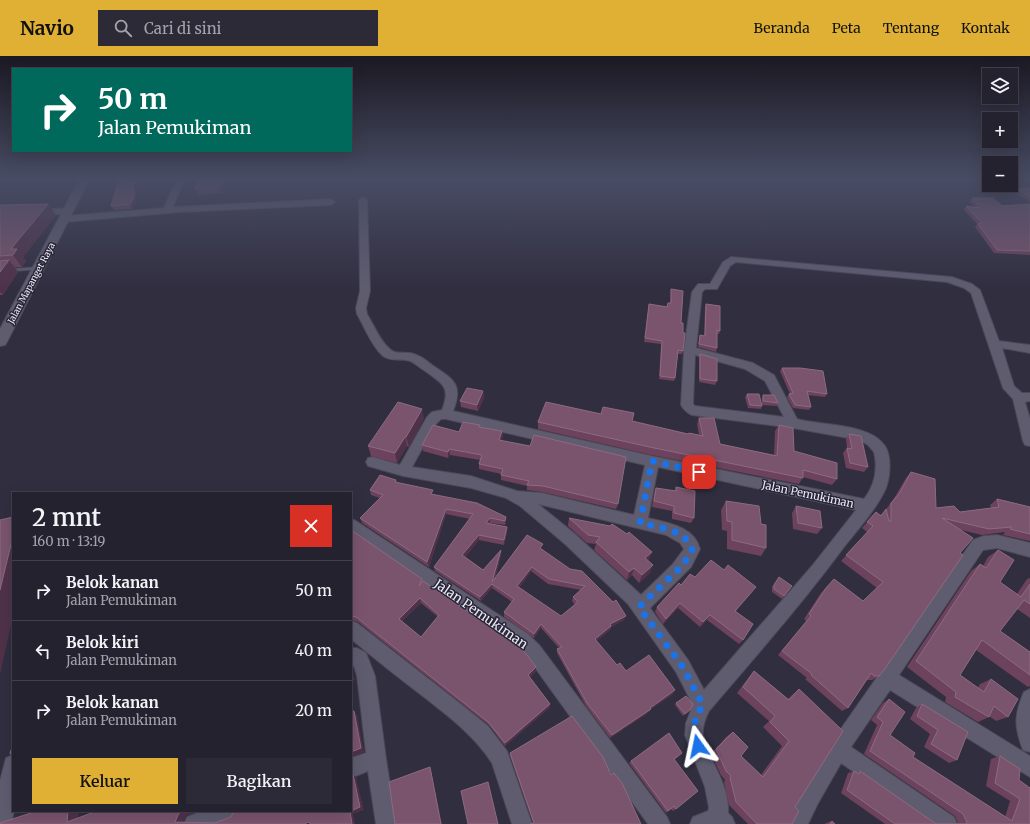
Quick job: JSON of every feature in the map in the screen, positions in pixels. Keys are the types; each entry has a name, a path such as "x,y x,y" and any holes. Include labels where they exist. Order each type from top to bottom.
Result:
{"street":[{"name":"Jalan Mapanget Raya","path":"0,342 67,216"},
{"path":"363,216 365,291 361,308 362,314 386,353 392,356 412,357 446,380 452,392 452,399 446,414 437,415 432,418 403,471"},
{"path":"867,506 880,487 883,472 881,451 869,440 853,434 793,423 692,410 687,405 686,401 690,350 697,292 702,286 714,287 726,264 734,260 938,277 960,282 968,286 976,292 1009,388 1024,398 1021,411 1030,441"},
{"path":"995,345 1001,344 1030,349"},
{"path":"690,350 749,366 770,378 793,423"},
{"name":"Jalan Pemukiman","path":"446,414 652,461 867,506 817,571 703,705 696,716 693,727 694,735 720,809 714,822"},
{"path":"640,523 652,461"},
{"path":"373,462 403,471 471,482 515,497 525,502 570,539 610,575 639,607 682,666 703,705"},
{"path":"515,497 532,496 666,529 682,536 688,541 692,550 683,565 639,607"},
{"name":"Jalan Pemukiman","path":"352,525 522,640 534,652 660,824"},
{"path":"798,824 810,798 838,750 978,545 983,542 994,541 1030,550"},
{"path":"352,630 456,711 481,733 500,758 522,824"},
{"path":"352,656 360,659 366,676 376,759 386,824"},
{"path":"887,678 1030,767"},
{"path":"1030,698 1026,706 1024,720 1025,730 1030,742"},
{"path":"838,750 947,824"},
{"path":"352,768 376,759"},
{"path":"1,824 12,769"},
{"path":"194,824 227,812"}],"lane":[{"path":"0,271 39,268"}],"building":[{"path":"0,216 38,216 11,249 17,249 13,255 0,256"},
{"path":"975,216 1030,216 1030,251 997,250 978,224 982,223"},
{"path":"9,260 0,272 0,261"},
{"path":"671,289 683,291 681,323 683,323 683,333 685,333 683,351 678,350 675,378 660,376 662,341 645,338 649,304 667,307 668,303 671,303"},
{"path":"706,304 720,306 720,331 717,330 717,348 699,344 700,335 705,336"},
{"path":"700,354 717,359 717,381 700,379"},
{"path":"782,368 800,368 823,371 827,394 807,391 811,407 795,405 789,394 793,393"},
{"path":"467,388 483,391 477,405 460,401"},
{"path":"747,394 759,394 762,406 750,405"},
{"path":"763,395 774,395 778,403 763,401"},
{"path":"398,402 422,409 406,437 395,453 368,446"},
{"path":"546,402 601,414 603,407 634,413 632,421 703,436 699,418 714,418 720,444 777,456 779,425 793,428 794,451 837,463 837,479 803,470 803,478 654,448 538,422"},
{"path":"463,422 480,425 479,427 502,431 499,440 530,446 534,435 626,457 618,504 543,486 527,485 529,481 501,475 503,469 479,464 482,455 449,449 448,452 422,445 433,425 459,432"},
{"path":"849,434 861,436 868,467 850,463 847,448 852,449"},
{"path":"911,472 935,479 936,508 954,506 960,512 999,507 997,499 1030,507 1030,534 1010,529 1012,527 989,529 942,518 973,538 960,553 963,555 884,670 879,676 874,676 871,673 848,708 811,675 812,674 782,651 811,616 809,614 826,588 834,579 863,601 883,582 846,555 873,526 867,522 876,512 881,516 886,509 889,521 891,521 891,503 899,494"},
{"path":"380,475 396,480 395,482 433,490 431,494 477,503 506,517 505,521 490,518 486,523 507,527 504,540 479,535 462,555 483,570 501,550 492,582 527,535 543,544 540,548 570,569 582,571 613,602 616,600 626,616 610,624 611,626 595,639 617,665 620,663 626,671 649,655 675,690 650,708 651,709 612,735 587,703 557,649 562,647 541,624 534,634 504,612 514,599 492,584 480,597 434,567 473,514 446,509 427,562 360,518 383,495 370,490","holes":["532,567 549,579 585,586 573,597 578,602 561,616 517,586"]},
{"path":"676,487 695,491 694,518 674,513 674,506 654,501 656,488 676,491"},
{"path":"726,501 759,506 761,524 766,525 766,548 732,540 732,522 727,521"},
{"path":"796,506 820,511 822,528 798,523"},
{"path":"12,517 12,540 0,590 0,520"},
{"path":"569,518 610,526 612,524 627,534 629,532 652,552 645,558 653,565 642,575 634,568 629,572 596,542 600,537 588,535"},
{"path":"352,531 422,579 419,586 423,581 515,643 536,667 528,675 550,704 505,743 488,722 356,617 352,616","holes":["420,598 439,615 421,637 399,619"]},
{"path":"998,550 1014,560 1000,582 1021,597 1030,584 1030,604 1024,600 1000,631 1030,652 1030,675 982,640 960,675 984,692 991,679 1018,699 1008,717 994,706 989,717 955,697 956,692 916,661 980,564 986,568"},
{"path":"711,560 724,570 728,565 756,587 735,611 753,624 743,640 710,615 703,622 680,603 666,619 657,607 679,583 681,585 690,574 695,577"},
{"path":"779,577 792,586 784,596 774,589 774,585"},
{"path":"754,671 789,700 799,689 843,731 795,807 799,811 792,824 757,824 736,802 730,778 731,776 726,771 716,749 733,732 748,747 741,756 763,777 789,741 770,722 775,716 743,687"},
{"path":"686,696 693,704 691,709 685,714 676,703"},
{"path":"889,699 905,712 890,735 915,753 913,757 1012,821 1020,799 995,783 1000,756 1020,769 1019,780 1030,788 1030,824 966,824 967,822 963,814 870,751 883,722 877,717"},
{"path":"922,704 968,732 957,760 931,744 938,730 917,716"},
{"path":"354,711 361,748 352,752 352,712"},
{"path":"572,716 603,757 611,775 614,773 622,783 641,824 530,824 534,823 510,753"},
{"path":"669,733 682,753 674,759 698,791 676,809 674,806 668,811 631,761"},
{"path":"430,767 441,824 395,824 389,782"},
{"path":"854,771 859,774 860,771 936,824 895,824 847,790"},
{"path":"352,774 360,807 352,811"},
{"path":"488,782 498,824 468,824 461,791"},
{"path":"34,812 68,812 67,822 94,812 182,812 179,813 175,822 215,823 231,817 234,812 350,812 352,824 310,824 309,822 304,824 0,823"}],"route":[{"path":"698,746 693,727 696,716 703,705 682,666 639,607 683,565 690,556 692,550 688,541 676,532 640,523 652,461 699,472"}]}
